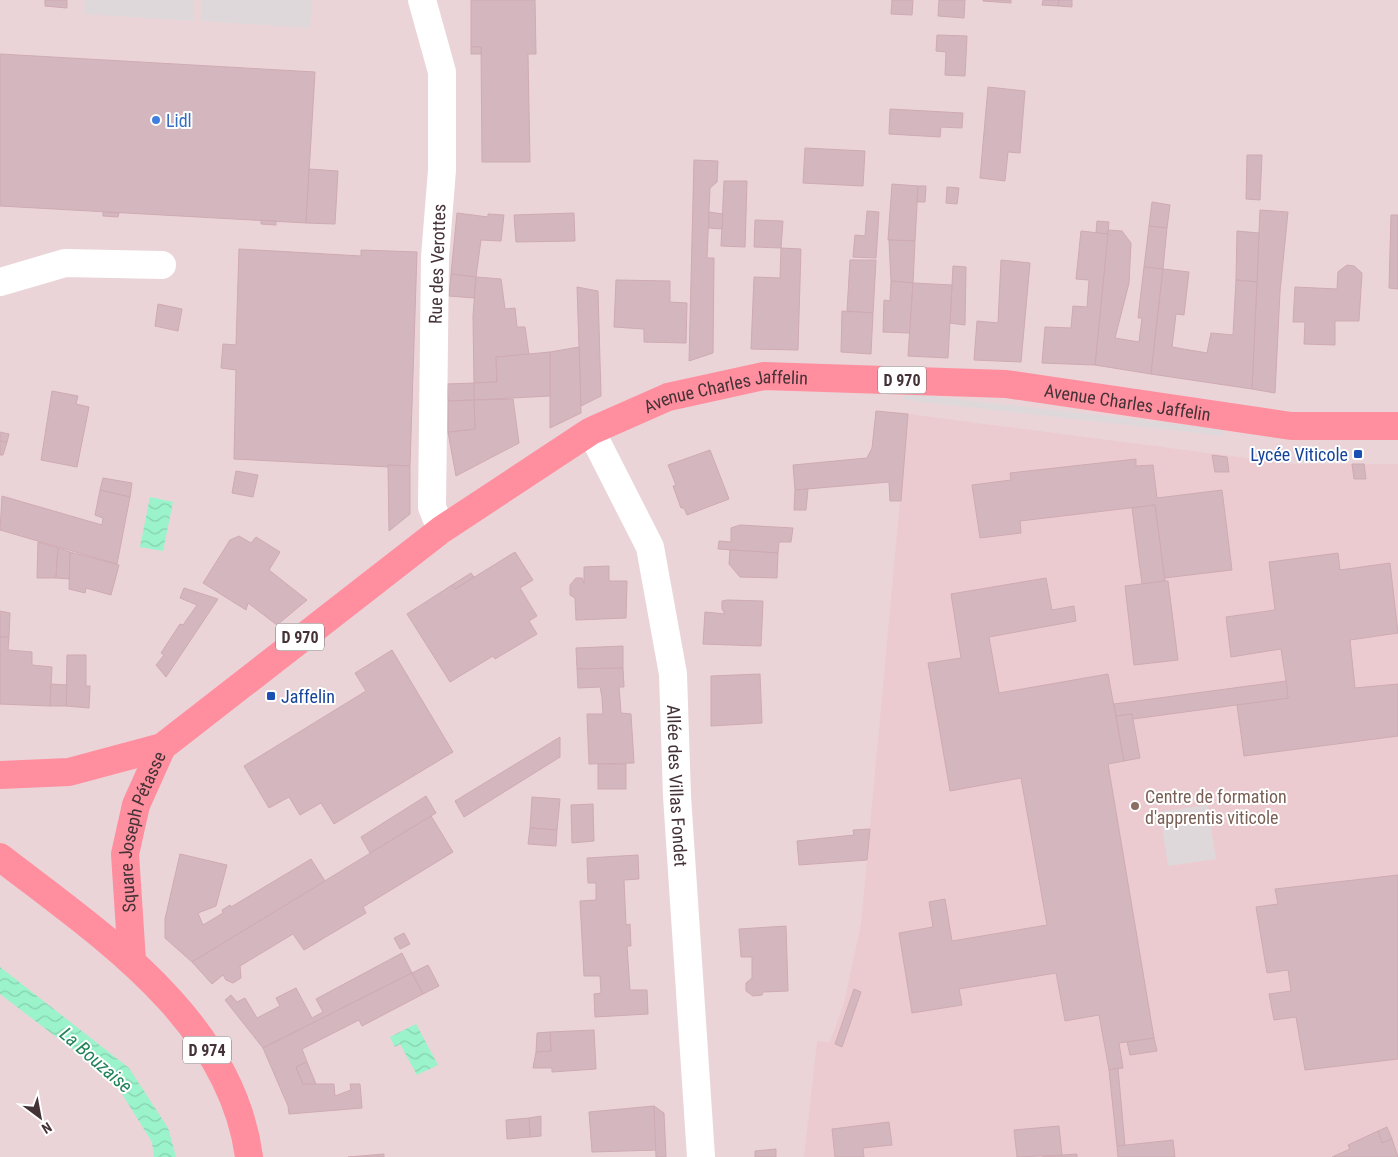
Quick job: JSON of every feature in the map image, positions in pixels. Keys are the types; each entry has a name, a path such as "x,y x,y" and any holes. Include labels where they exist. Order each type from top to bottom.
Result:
{"main road":[{"name":"Avenue Charles Jaffelin","path":"162,746 441,530 591,432 668,396 764,376 1006,384 1290,426 1398,426"},
{"name":"Square Joseph Pétasse","path":"0,775 69,772 162,746"},
{"name":"Square Joseph Pétasse","path":"132,961 125,854 136,805 162,746"},
{"name":"D 974","path":"0,857 132,961 170,1000 206,1046 239,1110 249,1157"}],"street":[{"name":"Rue des Verottes","path":"422,0 442,72 442,170 435,257 432,507 441,530"},
{"path":"0,282 65,263 162,265"},
{"name":"Allée des Villas Fondet","path":"591,432 650,547 673,674 677,796 701,1157"}],"shaded area":[{"path":"0,0 1398,0 1398,1157 0,1157"},
{"path":"85,0 194,0 193,21 84,14"},
{"path":"202,0 312,0 310,28 201,21"},
{"path":"904,393 1224,429 1224,436 904,400"},
{"name":"Centre de formation d'apprentis viticole","path":"908,414 1294,464 1398,464 1398,1157 804,1157 817,1041 830,1042 844,1003 861,924"},
{"path":"1207,805 1216,859 1168,866 1160,812"}],"water":[{"path":"150,497 173,502 163,551 140,547"},
{"name":"La Bouzaise","path":"0,967 129,1068 168,1128 176,1157 154,1157 152,1142 114,1081 0,994"},
{"path":"416,1024 438,1065 417,1075 400,1044 395,1047 390,1037"}],"building":[{"path":"45,0 67,0 67,8 45,6"},
{"path":"471,0 535,0 536,54 528,54 530,162 482,162 481,47 471,47"},
{"path":"892,0 913,0 912,15 891,14"},
{"path":"939,0 965,0 964,18 938,16"},
{"path":"1011,0 1011,3 983,1"},
{"path":"1043,0 1059,0 1058,6 1042,5"},
{"path":"1059,0 1072,0 1072,7 1058,6"},
{"path":"937,35 967,36 965,76 945,75 946,52 936,51"},
{"path":"471,47 481,47 481,54 471,54"},
{"name":"Lidl","path":"0,54 315,72 306,223 0,206"},
{"path":"988,87 1025,91 1020,153 1008,152 1005,181 980,178"},
{"path":"890,109 963,113 962,128 941,127 940,137 889,134"},
{"path":"805,148 865,151 863,186 803,183"},
{"path":"1247,155 1262,155 1260,200 1246,199"},
{"path":"694,160 718,161 717,182 710,188 707,258 714,258 713,353 689,361"},
{"path":"309,169 338,171 335,224 306,223"},
{"path":"724,181 747,181 745,247 721,246"},
{"path":"892,184 918,186 915,241 888,240"},
{"path":"918,186 926,186 925,202 917,202"},
{"path":"947,187 959,188 957,204 946,203"},
{"path":"1152,202 1170,205 1167,228 1149,226"},
{"path":"1260,210 1288,212 1280,292 1275,393 1252,389"},
{"path":"867,211 879,212 876,258 853,257 855,235 865,236"},
{"path":"103,212 119,213 118,217 103,216"},
{"path":"709,212 723,214 722,229 709,228"},
{"path":"457,213 488,217 488,214 504,215 501,241 481,240 476,277 451,274"},
{"path":"574,213 575,241 516,242 514,215"},
{"path":"1391,215 1398,215 1398,289 1389,288"},
{"path":"261,220 276,221 276,225 261,224"},
{"path":"755,220 783,221 781,248 754,247"},
{"path":"1097,221 1109,222 1108,234 1096,233"},
{"path":"1149,226 1167,228 1163,269 1144,267"},
{"path":"1108,230 1122,231 1131,243 1129,283 1115,338 1139,342 1142,318 1138,318 1144,267 1163,269 1151,374 1095,365"},
{"path":"1081,231 1108,234 1095,365 1042,363 1045,327 1071,328 1073,306 1087,307 1089,280 1076,279"},
{"path":"1237,231 1259,233 1257,282 1236,280"},
{"path":"889,240 915,241 913,283 891,281"},
{"path":"781,248 801,249 798,350 751,349 754,277 780,278"},
{"path":"239,249 361,256 361,250 417,252 410,466 388,465 389,467 234,459 236,370 221,368 223,344 236,345"},
{"path":"850,260 876,260 873,313 847,311"},
{"path":"1001,260 1030,263 1021,362 974,360 977,321 998,323"},
{"path":"1347,265 1354,266 1362,273 1359,321 1335,321 1335,345 1304,344 1305,322 1293,322 1295,287 1337,289 1338,272"},
{"path":"953,266 966,267 965,325 950,323"},
{"path":"1163,269 1189,272 1184,315 1176,314 1172,347 1207,353 1211,333 1233,335 1236,280 1257,282 1252,389 1151,374"},
{"path":"451,274 476,277 474,298 449,296"},
{"path":"476,277 501,279 505,309 515,308 517,327 525,327 529,355 496,357 497,382 474,383 473,316"},
{"path":"616,280 670,281 670,302 687,303 686,343 644,342 644,329 614,327"},
{"path":"891,281 913,283 910,333 883,332 884,300 890,301"},
{"path":"913,283 952,285 948,358 908,356"},
{"path":"577,287 598,291 601,396 581,406"},
{"path":"158,304 182,309 178,331 155,326"},
{"path":"842,311 873,313 871,354 841,352"},
{"path":"579,347 581,413 550,428 550,352"},
{"path":"550,352 550,396 474,400 474,383 497,382 496,357"},
{"path":"474,383 474,400 448,401 447,384"},
{"path":"52,391 78,396 76,404 89,407 77,467 41,460"},
{"path":"513,399 519,443 456,476 448,432 475,429 474,400"},
{"path":"474,400 475,429 448,432 448,401"},
{"path":"876,411 908,414 901,501 890,501 889,482 795,490 793,465 867,458 872,448"},
{"path":"0,432 9,434 7,442 0,441"},
{"path":"0,441 7,442 3,455 0,455"},
{"path":"710,450 729,499 687,515 684,508 681,508 673,486 676,485 668,465"},
{"path":"1212,455 1227,457 1229,472 1215,472"},
{"path":"1136,459 1136,466 1153,465 1157,498 1222,490 1232,570 1164,578 1155,505 1020,521 1021,533 980,538 972,485 1011,480 1010,473"},
{"path":"1352,464 1364,464 1366,479 1354,479"},
{"path":"388,465 410,466 410,514 389,531"},
{"path":"236,471 258,475 253,497 232,493"},
{"path":"103,478 132,483 130,497 100,490"},
{"path":"808,489 806,510 794,510 795,490"},
{"path":"100,490 130,497 117,564 0,530 2,496 102,525 103,518 95,515"},
{"path":"1155,505 1165,581 1142,584 1132,508"},
{"path":"740,525 793,528 791,542 779,542 778,553 718,549 719,541 731,542 731,528"},
{"path":"239,536 251,543 256,537 280,552 269,570 307,600 277,625 248,603 246,610 203,583 230,540"},
{"path":"38,542 58,548 56,578 37,578"},
{"path":"58,548 70,552 70,579 56,578"},
{"path":"730,550 778,553 777,578 740,577 729,564"},
{"path":"70,552 119,565 111,595 86,588 85,593 69,589"},
{"path":"515,552 533,580 520,588 537,616 529,621 537,634 495,659 493,656 450,682 407,614 452,585 455,589"},
{"path":"1338,553 1340,570 1390,563 1398,633 1350,640 1355,688 1398,684 1398,736 1244,756 1237,705 1288,698 1286,681 1281,649 1231,657 1226,617 1275,610 1269,562"},
{"path":"609,566 609,581 627,581 626,618 576,620 575,598 570,595 570,585 576,578 582,578 584,583 584,567"},
{"path":"471,573 474,577 455,589 452,585"},
{"path":"1046,578 1052,610 1074,606 1076,621 989,637 999,693 1108,674 1124,761 1108,764 1154,1038 1119,1043 1123,1068 1109,1070 1099,1015 1065,1021 1056,973 959,989 962,1005 912,1013 899,933 933,927 929,902 945,899 952,941 1047,925 1021,778 950,791 928,663 961,658 951,594"},
{"path":"1168,581 1178,660 1134,665 1125,586"},
{"path":"184,588 218,599 166,677 156,665 164,655 161,653 180,624 183,625 197,605 180,598"},
{"path":"722,601 763,601 761,646 703,644 705,612 725,614 722,609"},
{"path":"0,611 10,613 9,637 0,637"},
{"path":"0,637 9,637 8,650 32,652 32,665 52,667 50,706 0,704"},
{"path":"623,646 623,668 577,669 576,648"},
{"path":"392,650 453,752 334,824 321,803 300,815 289,797 269,808 244,766 366,691 355,673"},
{"path":"67,655 86,655 86,686 90,686 89,708 66,706"},
{"path":"623,668 624,687 619,687 621,713 631,714 634,763 589,764 587,714 603,714 602,697 600,687 578,688 577,669"},
{"path":"760,674 762,723 711,726 711,676"},
{"path":"1286,681 1288,698 1133,719 1132,714 1116,716 1114,704"},
{"path":"51,684 67,685 66,706 50,706"},
{"path":"1132,714 1140,758 1124,761 1116,716"},
{"path":"560,737 560,757 464,817 455,801"},
{"path":"598,764 626,764 626,789 598,789"},
{"path":"426,796 436,813 370,853 361,837"},
{"path":"532,797 560,799 557,830 530,828"},
{"path":"593,804 594,841 572,843 571,805"},
{"path":"431,816 453,852 363,907 366,913 304,950 293,934 240,966 241,978 233,983 226,980 223,975 212,984 192,962"},
{"path":"530,828 557,830 556,846 528,844"},
{"path":"870,829 867,860 799,865 797,841 854,835 853,830"},
{"path":"180,854 227,865 216,906 198,913 203,925 223,913 222,910 230,905 231,907 311,859 325,881 192,962 165,938 165,919"},
{"path":"638,855 639,879 624,880 626,925 630,924 631,946 627,946 630,990 647,990 648,1014 595,1017 594,994 601,993 600,976 584,976 580,901 596,900 596,883 588,883 587,858"},
{"path":"1398,875 1398,1059 1305,1070 1296,1017 1274,1020 1269,994 1291,991 1288,970 1267,973 1256,907 1278,904 1275,889"},
{"path":"786,926 788,991 763,992 762,995 753,996 746,991 746,983 752,978 752,957 741,957 739,929"},
{"path":"404,933 410,944 400,949 394,938"},
{"path":"402,953 412,973 263,1048 225,1000 231,995 237,1002 245,998 257,1018 280,1006 276,998 296,988 312,1018 323,1012 316,999"},
{"path":"428,965 439,986 423,994 412,973"},
{"path":"412,973 423,994 362,1026 359,1020 302,1049 307,1062 296,1067 303,1084 334,1084 335,1096 351,1090 350,1084 360,1084 362,1108 289,1114 288,1106 263,1048"},
{"path":"854,989 861,992 842,1047 835,1044"},
{"path":"594,1030 596,1069 552,1072 552,1068 533,1068 536,1052 551,1051 550,1032"},
{"path":"550,1032 551,1051 536,1052 537,1033"},
{"path":"1154,1038 1157,1051 1130,1055 1127,1042"},
{"path":"307,1062 316,1084 303,1084 296,1067"},
{"path":"1118,1068 1125,1146 1117,1146 1109,1070"},
{"path":"654,1106 657,1150 592,1152 589,1112"},
{"path":"654,1106 664,1113 666,1157 656,1157"},
{"path":"541,1116 541,1136 530,1137 529,1118"},
{"path":"529,1118 530,1137 507,1139 506,1120"},
{"path":"889,1122 892,1145 863,1148 864,1157 835,1157 832,1129"},
{"path":"1059,1126 1062,1155 1017,1157 1014,1130"},
{"path":"1387,1127 1392,1139 1382,1143 1378,1131"},
{"path":"1378,1131 1382,1143 1392,1139 1398,1157 1332,1157 1350,1149 1348,1145"},
{"path":"1173,1140 1175,1157 1118,1157 1117,1146"},
{"path":"776,1149 776,1157 755,1157 755,1151"},
{"path":"384,1154 384,1157 348,1157"},
{"path":"1077,1154 1077,1157 1042,1157 1062,1155"}],"place":[{"name":"Lidl","path":"156,120"},
{"name":"Lycée Viticole","path":"1358,454"},
{"name":"Jaffelin","path":"271,696"},
{"name":"Centre de formation d'apprentis viticole","path":"1135,806"}]}
